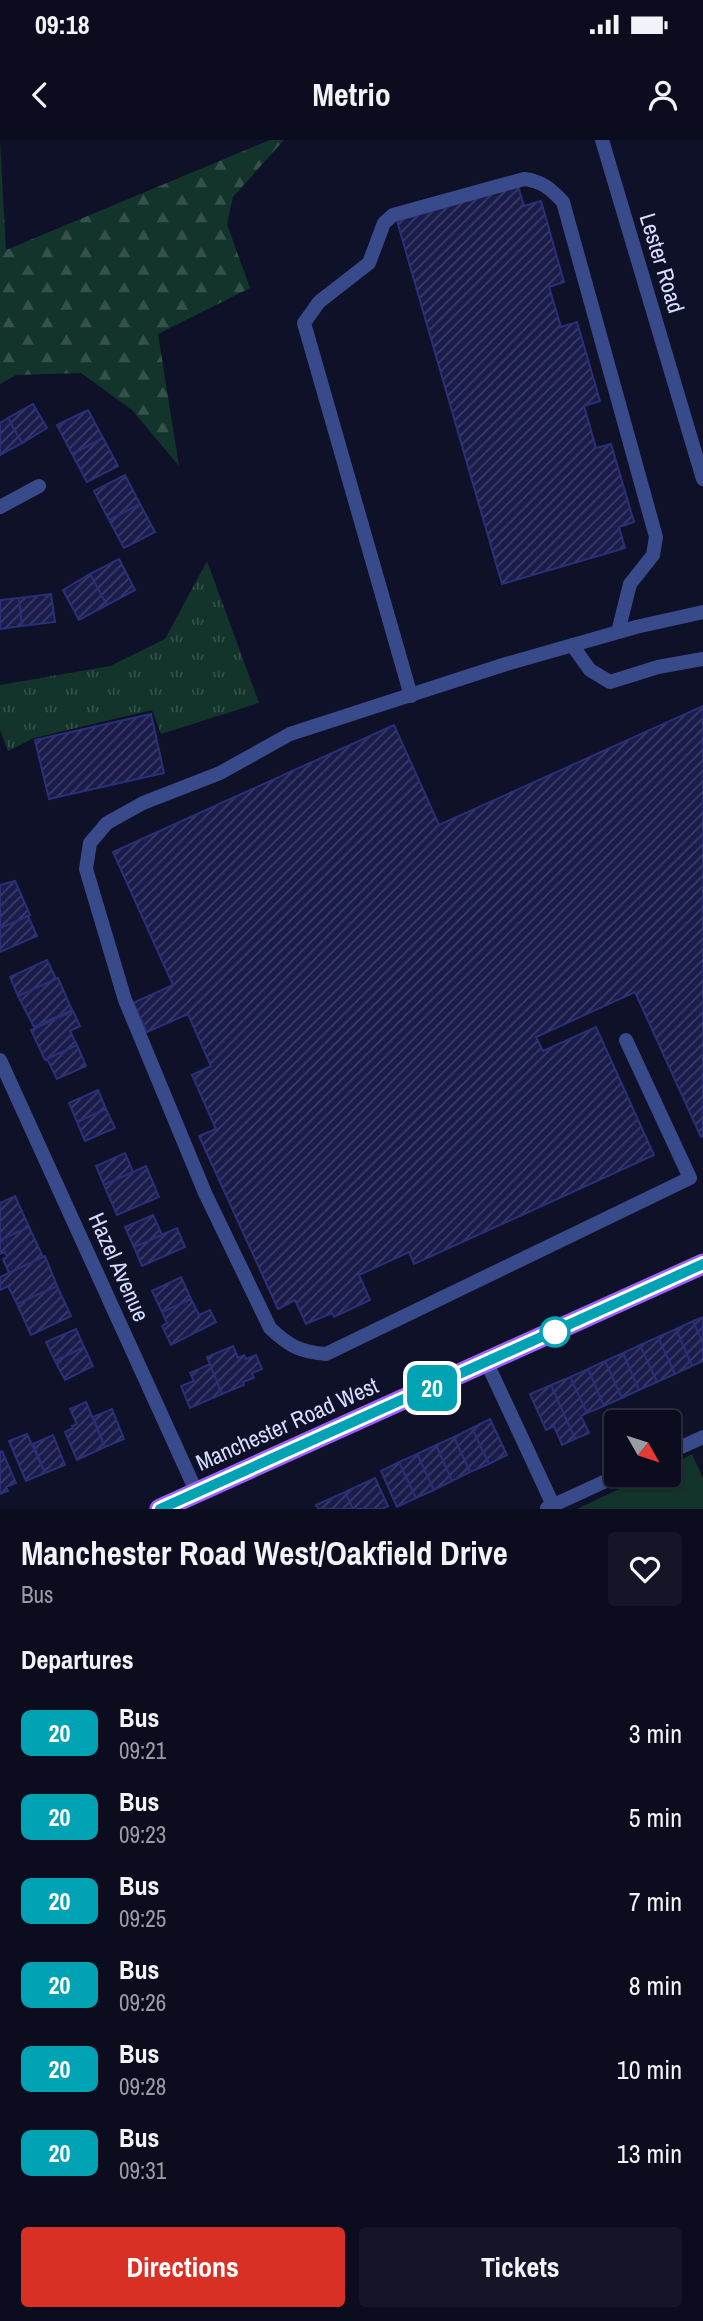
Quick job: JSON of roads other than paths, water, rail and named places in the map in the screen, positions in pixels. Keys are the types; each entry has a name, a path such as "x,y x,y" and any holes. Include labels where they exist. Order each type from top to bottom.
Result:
{"main road":[{"name":"Manchester Road West","path":"160,1509 703,1264"}],"street":[{"name":"Lester Road","path":"602,140 703,479"},
{"path":"411,696 303,323 319,302 369,263 384,223 393,215 524,179 538,181 552,189 563,202 656,537 653,555 630,584 618,632"},
{"path":"0,507 39,486"},
{"path":"626,1041 690,1178 326,1354 304,1352 285,1342 270,1328 205,1193 125,1000 86,869 90,843 107,822 143,803 220,773 290,734 572,645 703,612"},
{"path":"572,645 590,670 610,682 658,667 703,659"},
{"name":"Hazel Avenue","path":"0,1062 197,1493"},
{"path":"487,1363 549,1507 604,1482"},
{"path":"681,1447 703,1437"}]}
